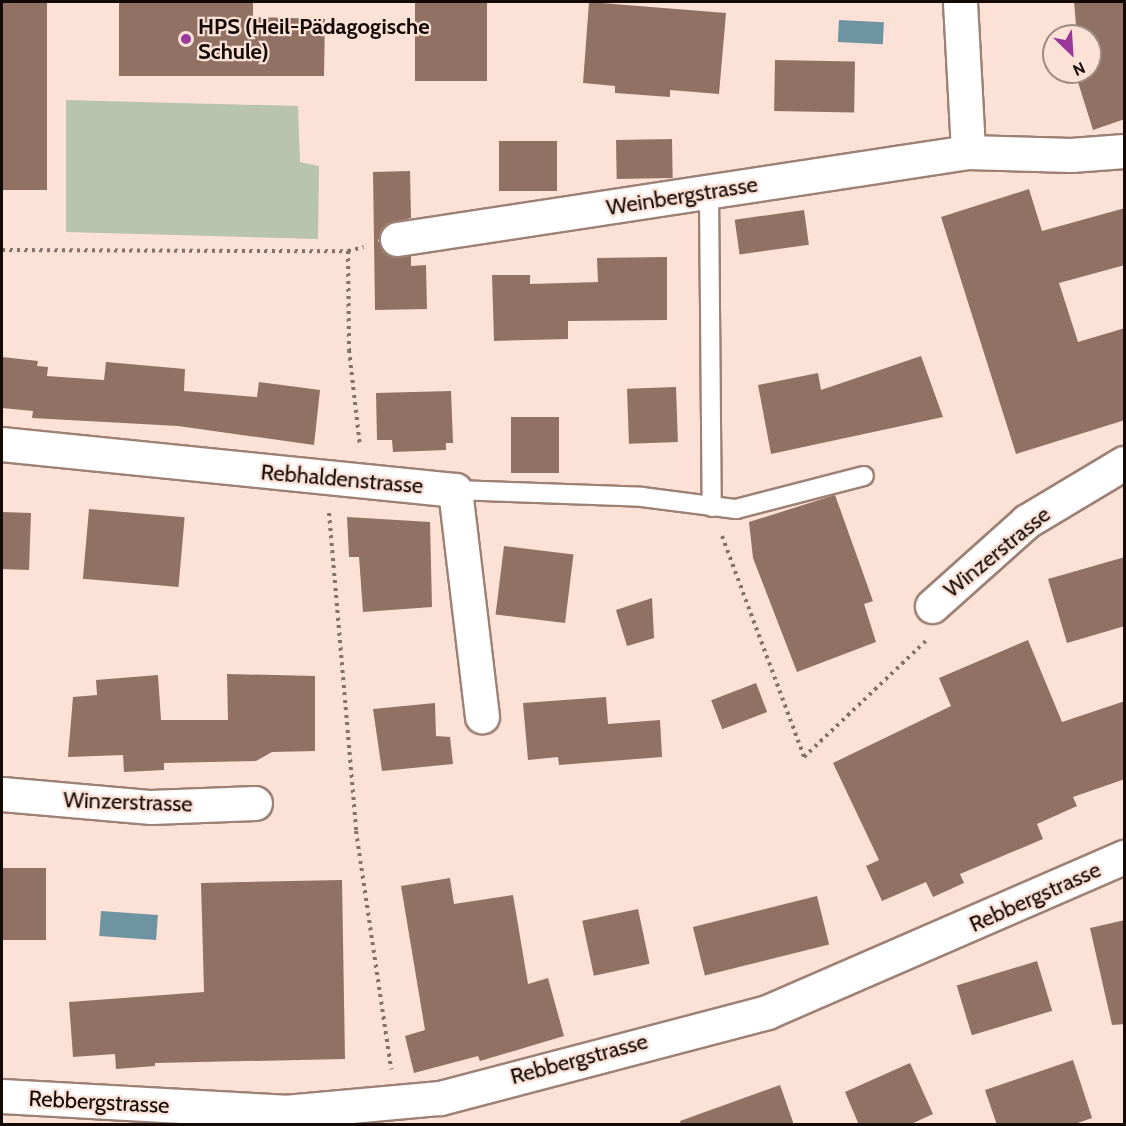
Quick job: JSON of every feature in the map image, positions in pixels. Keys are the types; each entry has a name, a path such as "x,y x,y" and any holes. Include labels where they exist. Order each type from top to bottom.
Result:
{"street":[{"path":"960,2 968,152"},
{"name":"Weinbergstrasse","path":"397,239 968,152 1071,155 1125,151"},
{"name":"Rebhaldenstrasse","path":"2,444 455,490 482,716"},
{"name":"Winzerstrasse","path":"932,606 1027,521 1125,463"},
{"name":"Winzerstrasse","path":"2,794 151,807 255,803"},
{"name":"Rebbergstrasse","path":"2,1096 285,1112 440,1098 767,1012 1125,857"}],"lane":[{"path":"709,193 712,507"},
{"path":"455,490 642,497 736,509 864,476"}],"path":[{"path":"2,250 348,251 397,239"},
{"path":"348,251 349,350 364,480"},
{"path":"712,507 804,757 937,631 932,606"},
{"path":"329,508 356,831 380,1018 393,1076"}],"green space":[{"path":"66,100 298,106 300,162 319,166 318,239 66,232"}],"water":[{"path":"839,20 884,22 883,44 838,42"},
{"path":"101,911 158,915 156,940 99,936"}],"building":[{"path":"2,2 47,2 47,190 2,190"},
{"name":"HPS (Heil-Pädagogische Schule)","path":"119,2 253,2 253,17 325,19 324,76 119,76"},
{"path":"415,2 487,2 487,81 415,81"},
{"path":"589,2 726,13 719,94 670,90 670,97 615,93 615,86 583,83"},
{"path":"1074,2 1125,2 1125,119 1093,130 1079,84 1102,84 1102,24 1076,24"},
{"path":"775,60 855,61 854,112 774,111"},
{"path":"672,139 673,178 617,179 616,140"},
{"path":"499,141 557,141 557,191 499,191"},
{"path":"410,171 411,218 386,224 378,241 390,256 411,256 411,266 426,265 427,309 375,310 373,172"},
{"path":"1029,189 1042,231 1125,208 1125,265 1059,283 1078,342 1125,328 1125,420 1016,454 941,217"},
{"path":"804,210 809,245 740,254 735,220"},
{"path":"667,257 667,320 568,321 568,339 494,341 492,275 530,275 530,284 598,282 597,258"},
{"path":"921,356 943,417 771,454 758,385 818,373 821,390"},
{"path":"2,357 38,361 37,366 48,367 47,376 104,380 106,362 185,369 184,391 257,397 259,382 320,390 314,445 178,426 32,418 33,411 2,408"},
{"path":"676,387 678,442 629,444 627,389"},
{"path":"451,391 453,443 446,443 446,450 393,452 392,440 377,440 376,393"},
{"path":"511,417 559,417 559,473 511,473"},
{"path":"835,495 873,601 864,604 876,642 797,672 753,558 749,522"},
{"path":"89,509 185,517 179,587 83,579"},
{"path":"2,512 31,513 29,570 2,569"},
{"path":"347,517 430,522 432,607 363,612 359,557 349,557"},
{"path":"504,546 573,555 565,623 496,614"},
{"path":"1125,557 1125,626 1067,643 1048,579"},
{"path":"652,598 654,638 627,646 616,610"},
{"path":"1028,640 1062,722 1125,701 1125,779 1073,797 1077,806 1037,824 1043,839 960,874 964,883 933,897 926,882 882,901 866,866 879,860 833,763 951,706 939,678"},
{"path":"227,674 315,676 315,751 272,752 256,761 164,763 164,770 124,772 123,755 68,757 73,697 97,695 96,680 158,675 161,720 228,720"},
{"path":"756,683 767,712 722,729 711,700"},
{"path":"606,697 608,724 660,720 662,757 559,765 558,757 528,760 523,703"},
{"path":"435,703 436,736 450,737 453,764 382,771 373,709"},
{"path":"2,868 46,868 46,940 2,940"},
{"path":"450,878 454,904 513,895 528,984 548,978 564,1036 480,1061 478,1056 414,1073 405,1036 425,1030 401,886"},
{"path":"342,880 345,1059 155,1063 155,1066 116,1069 115,1054 73,1057 69,1002 204,992 201,883"},
{"path":"817,896 829,945 705,975 693,927"},
{"path":"638,909 650,964 594,976 582,921"},
{"path":"1125,920 1125,1024 1112,1025 1090,928"},
{"path":"1037,961 1052,1011 972,1035 957,986"},
{"path":"1073,1060 1092,1118 1072,1125 997,1125 985,1090"},
{"path":"910,1063 933,1114 909,1125 859,1125 845,1092"},
{"path":"780,1085 794,1125 681,1125 680,1121"}],"place":[{"name":"HPS (Heil-Pädagogische Schule)","path":"186,39"}]}
